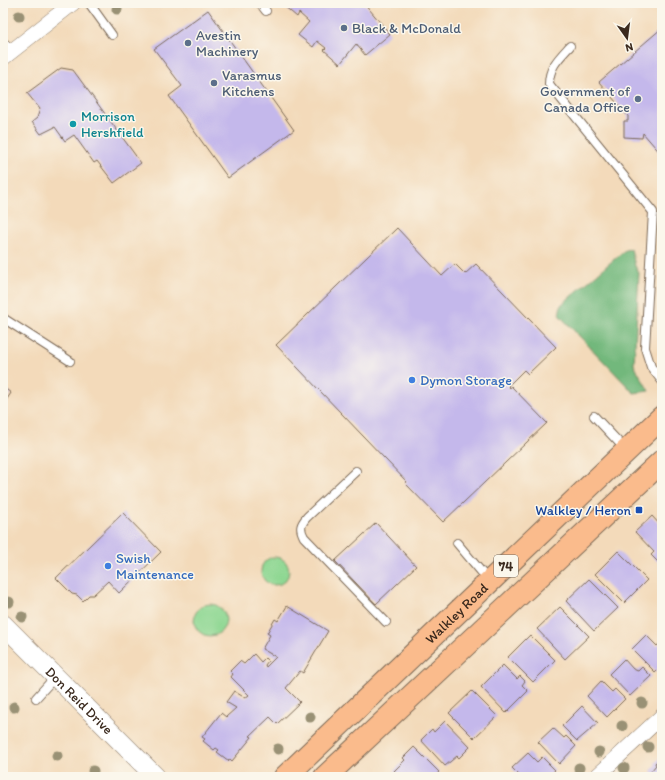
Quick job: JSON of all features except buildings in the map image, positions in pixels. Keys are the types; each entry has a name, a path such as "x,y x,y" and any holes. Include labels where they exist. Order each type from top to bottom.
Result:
{"main road":[{"name":"Walkley Road","path":"285,777 662,417"},
{"name":"74","path":"325,777 662,461"}],"street":[{"path":"6,50 73,3"},
{"name":"Don Reid Drive","path":"3,624 156,777"},
{"path":"596,777 662,716"}],"lane":[{"path":"89,3 112,35"},
{"path":"260,3 266,11"},
{"path":"570,46 554,64 549,74 549,84 653,212 645,348 651,367 662,381"},
{"path":"3,318 70,361"},
{"path":"594,416 627,450"},
{"path":"356,471 307,517 301,524 301,531 304,537 386,622"},
{"path":"457,543 489,582"},
{"path":"36,698 55,677"}],"green space":[{"path":"631,249 635,266 639,273 634,365 649,391 634,393 559,315 561,305 625,250"},
{"path":"275,557 285,561 289,571 285,581 275,585 265,581 261,571 265,561"},
{"path":"210,604 221,609 226,620 221,631 210,636 199,631 194,620 199,609"}],"place":[{"name":"Black & McDonald","path":"344,28"},
{"name":"Avestin Machinery","path":"188,43"},
{"name":"Varasmus Kitchens","path":"214,83"},
{"name":"Government of Canada Office","path":"638,99"},
{"name":"Morrison Hershfield","path":"73,124"},
{"name":"Dymon Storage","path":"412,380"},
{"name":"Walkley / Heron","path":"639,510"},
{"name":"Swish Maintenance","path":"108,566"}]}
